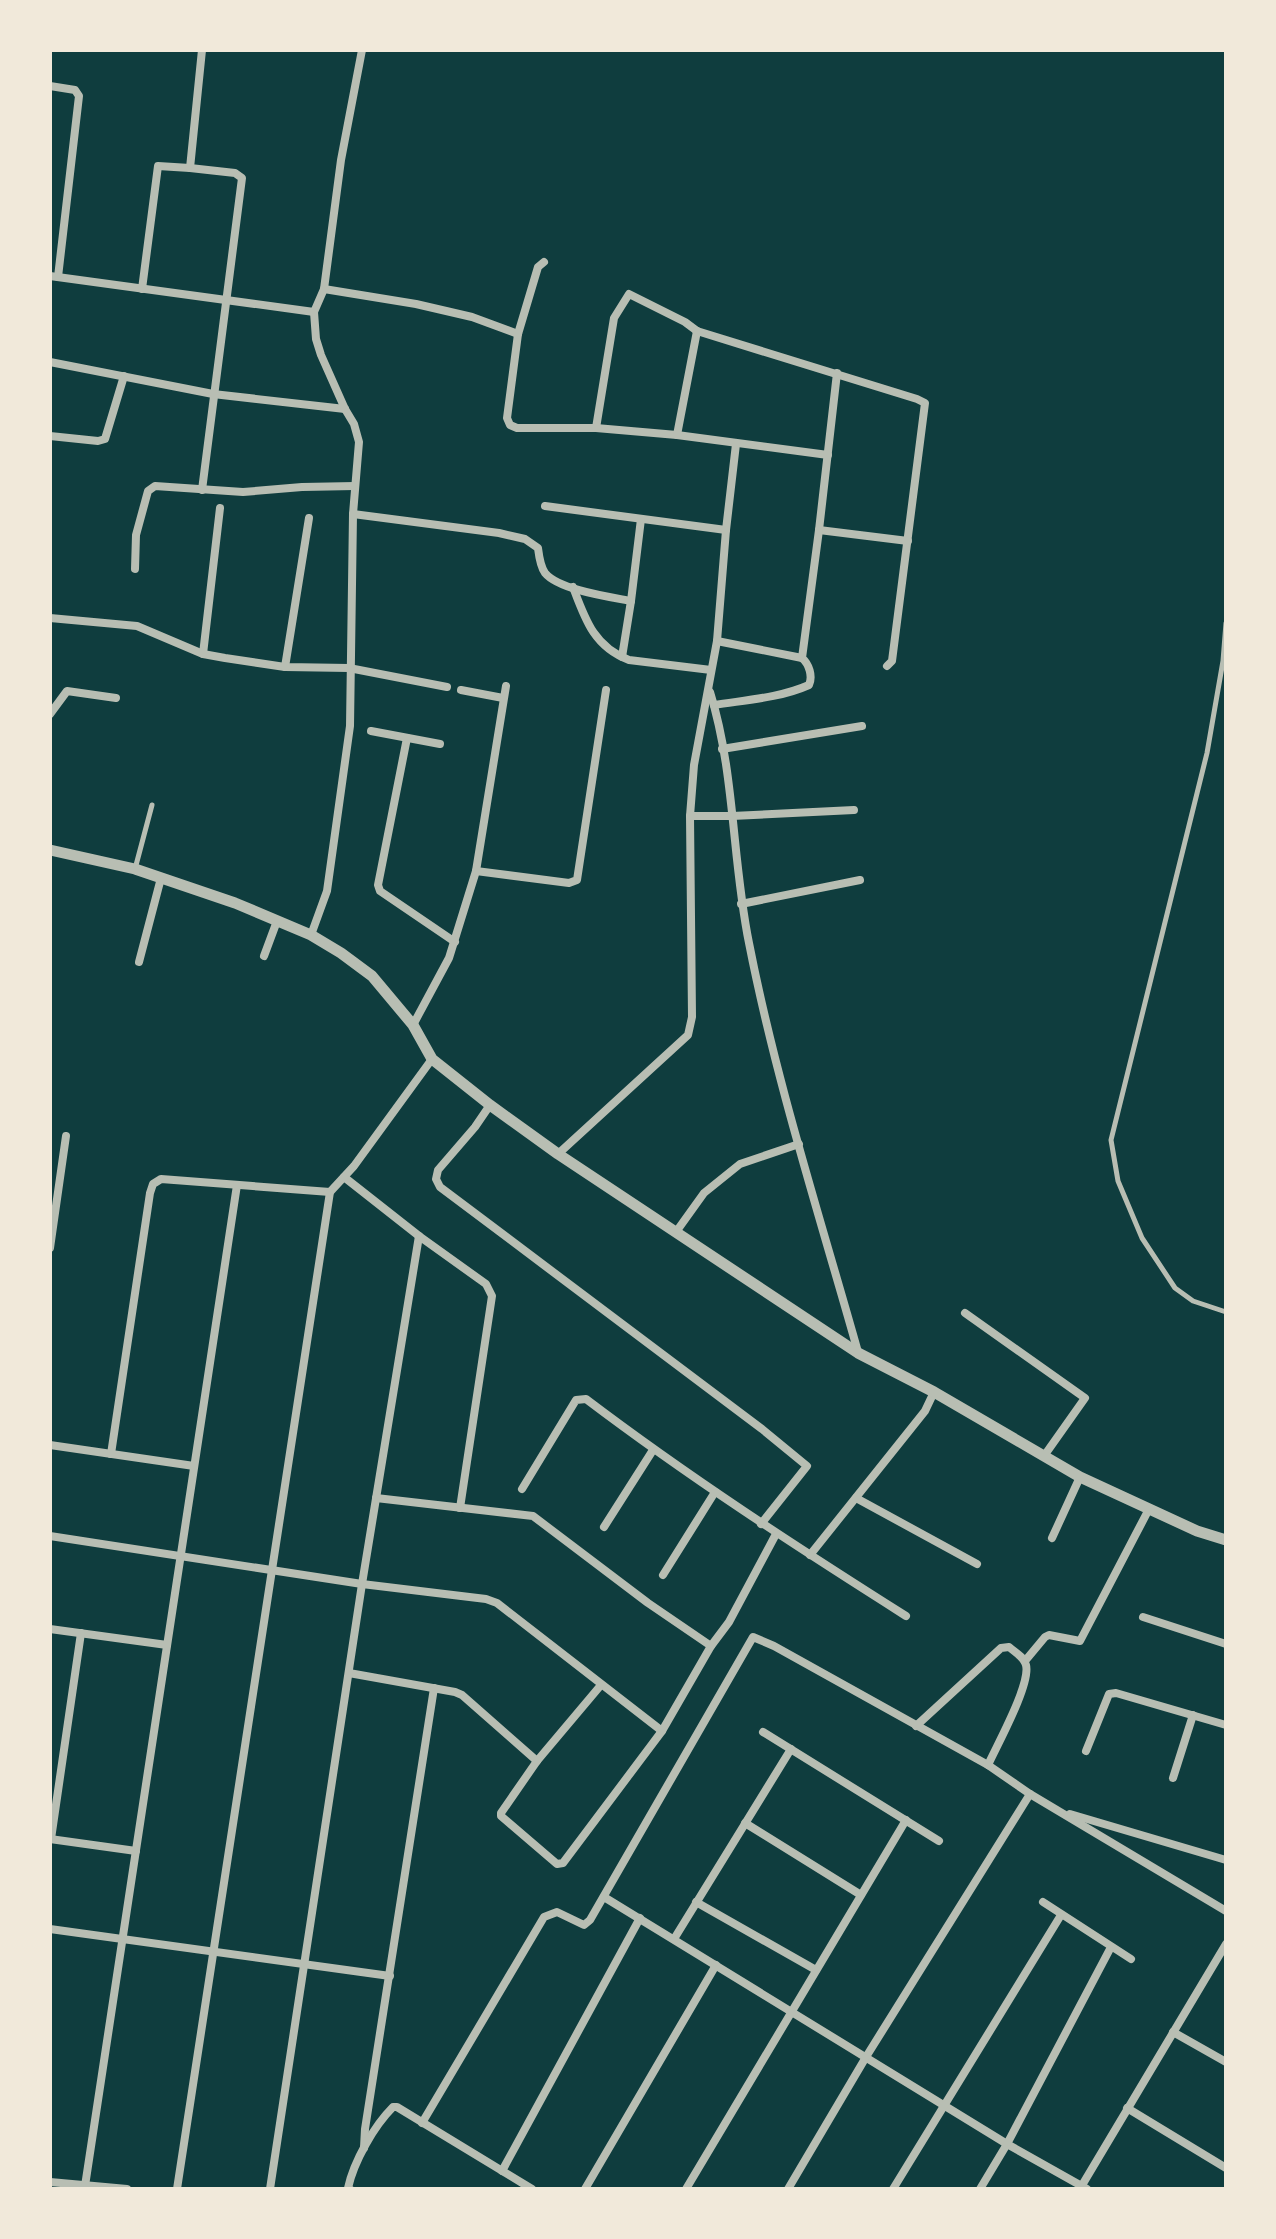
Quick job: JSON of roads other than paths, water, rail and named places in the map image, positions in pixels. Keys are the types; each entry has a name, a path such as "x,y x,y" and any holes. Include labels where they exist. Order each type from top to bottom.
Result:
{"street":[{"path":"190,168 202,50"},
{"path":"311,935 327,891 350,726 353,514 359,442 354,424 321,355 314,312 324,289 341,160 362,50"},
{"path":"50,86 75,90 79,96 54,276 314,312"},
{"path":"142,289 158,166 235,173 242,178 202,490"},
{"path":"544,262 538,267 518,334 507,418 510,425 517,428 596,428 677,435 828,455"},
{"path":"324,289 416,304 472,317 518,334"},
{"path":"596,428 614,318 629,294 697,331 925,403 892,661 887,666"},
{"path":"677,435 697,331"},
{"path":"50,362 213,394 345,409"},
{"path":"802,658 837,373"},
{"path":"50,436 105,439 124,376"},
{"path":"558,1154 688,1035 692,1017 690,816 694,765 717,641 736,444"},
{"path":"135,569 136,535 148,491 155,486 243,492 355,486"},
{"path":"545,506 726,530"},
{"path":"203,654 220,508"},
{"path":"353,514 525,539 538,548 546,574 573,587 631,601"},
{"path":"285,667 309,518"},
{"path":"622,657 641,519"},
{"path":"819,530 908,541"},
{"path":"573,587 587,626 596,638 622,657 711,670"},
{"path":"50,618 137,626 203,654 285,667 349,668 447,687"},
{"path":"714,705 778,695 809,685 812,680 807,663 802,658 717,641"},
{"path":"413,1025 449,958 476,871 506,686"},
{"path":"461,690 503,698"},
{"path":"476,871 569,883 577,880 606,690"},
{"path":"50,714 67,691 116,698"},
{"path":"709,691 722,749 741,904 762,1011 858,1353"},
{"path":"722,749 862,726"},
{"path":"371,731 440,744"},
{"path":"407,738 378,885 380,891 455,942"},
{"path":"690,816 854,810"},
{"path":"50,850 135,869 235,903 311,935 372,976 413,1025 432,1059 490,1105 558,1154 858,1353 934,1392 1080,1477 1197,1531 1226,1540"},
{"path":"139,962 161,878"},
{"path":"741,904 860,880"},
{"path":"264,956 277,921"},
{"path":"177,2189 330,1192 432,1059"},
{"path":"490,1105 438,1170 436,1179 440,1187 807,1466 761,1524"},
{"path":"50,1248 66,1136"},
{"path":"676,1232 704,1193 740,1164 799,1144"},
{"path":"344,1177 486,1284 492,1296 460,1508"},
{"path":"111,1454 153,1184 161,1179 330,1192"},
{"path":"85,2186 237,1185"},
{"path":"270,2189 362,1584 419,1236"},
{"path":"965,1313 1085,1398 1044,1456"},
{"path":"810,1555 925,1411 934,1392"},
{"path":"522,1489 576,1400 586,1399 653,1450 761,1524 906,1616"},
{"path":"50,1445 194,1466"},
{"path":"604,1527 653,1450"},
{"path":"1052,1538 1080,1477"},
{"path":"663,1575 715,1492"},
{"path":"376,1498 533,1516 648,1603 711,1646"},
{"path":"856,1498 977,1564"},
{"path":"1025,1661 1049,1635 1080,1641 1149,1509"},
{"path":"601,1685 537,1761 502,1809 501,1816 557,1864 563,1863 662,1731 711,1646 729,1622 776,1534"},
{"path":"50,1536 362,1584 486,1599 497,1603 662,1731"},
{"path":"1143,1617 1226,1644"},
{"path":"50,1629 167,1645"},
{"path":"81,1633 51,1839 136,1851"},
{"path":"422,2123 544,1917 557,1912 584,1925 590,1920 753,1637 988,1765 1057,1811 1226,1911"},
{"path":"916,1726 1001,1648 1009,1647 1025,1661 1028,1674 988,1765"},
{"path":"349,1673 462,1695 537,1761"},
{"path":"364,2148 434,1688"},
{"path":"1086,1751 1109,1694 1123,1694 1226,1725"},
{"path":"1173,1778 1193,1715"},
{"path":"763,1732 939,1841"},
{"path":"674,1939 791,1749"},
{"path":"788,2189 866,2057 1030,1794"},
{"path":"1057,1811 1226,1860"},
{"path":"686,2189 906,1820"},
{"path":"745,1823 861,1895"},
{"path":"604,1897 1083,2188 1173,2032 1222,1960 1226,1944"},
{"path":"696,1902 816,1970"},
{"path":"1043,1902 1131,1959"},
{"path":"893,2189 1061,1915"},
{"path":"502,2171 640,1918"},
{"path":"50,1929 390,1976"},
{"path":"980,2189 1111,1947"},
{"path":"585,2189 716,1965"},
{"path":"1173,2032 1226,2062"},
{"path":"349,2189 351,2174 364,2148 393,2107 397,2107 532,2189"},
{"path":"1127,2108 1226,2168"},
{"path":"50,2182 127,2189"}],"lane":[{"path":"1226,623 1224,661 1207,753 1111,1140 1118,1181 1142,1238 1175,1288 1193,1301 1226,1312"},
{"path":"135,869 152,805"}]}
